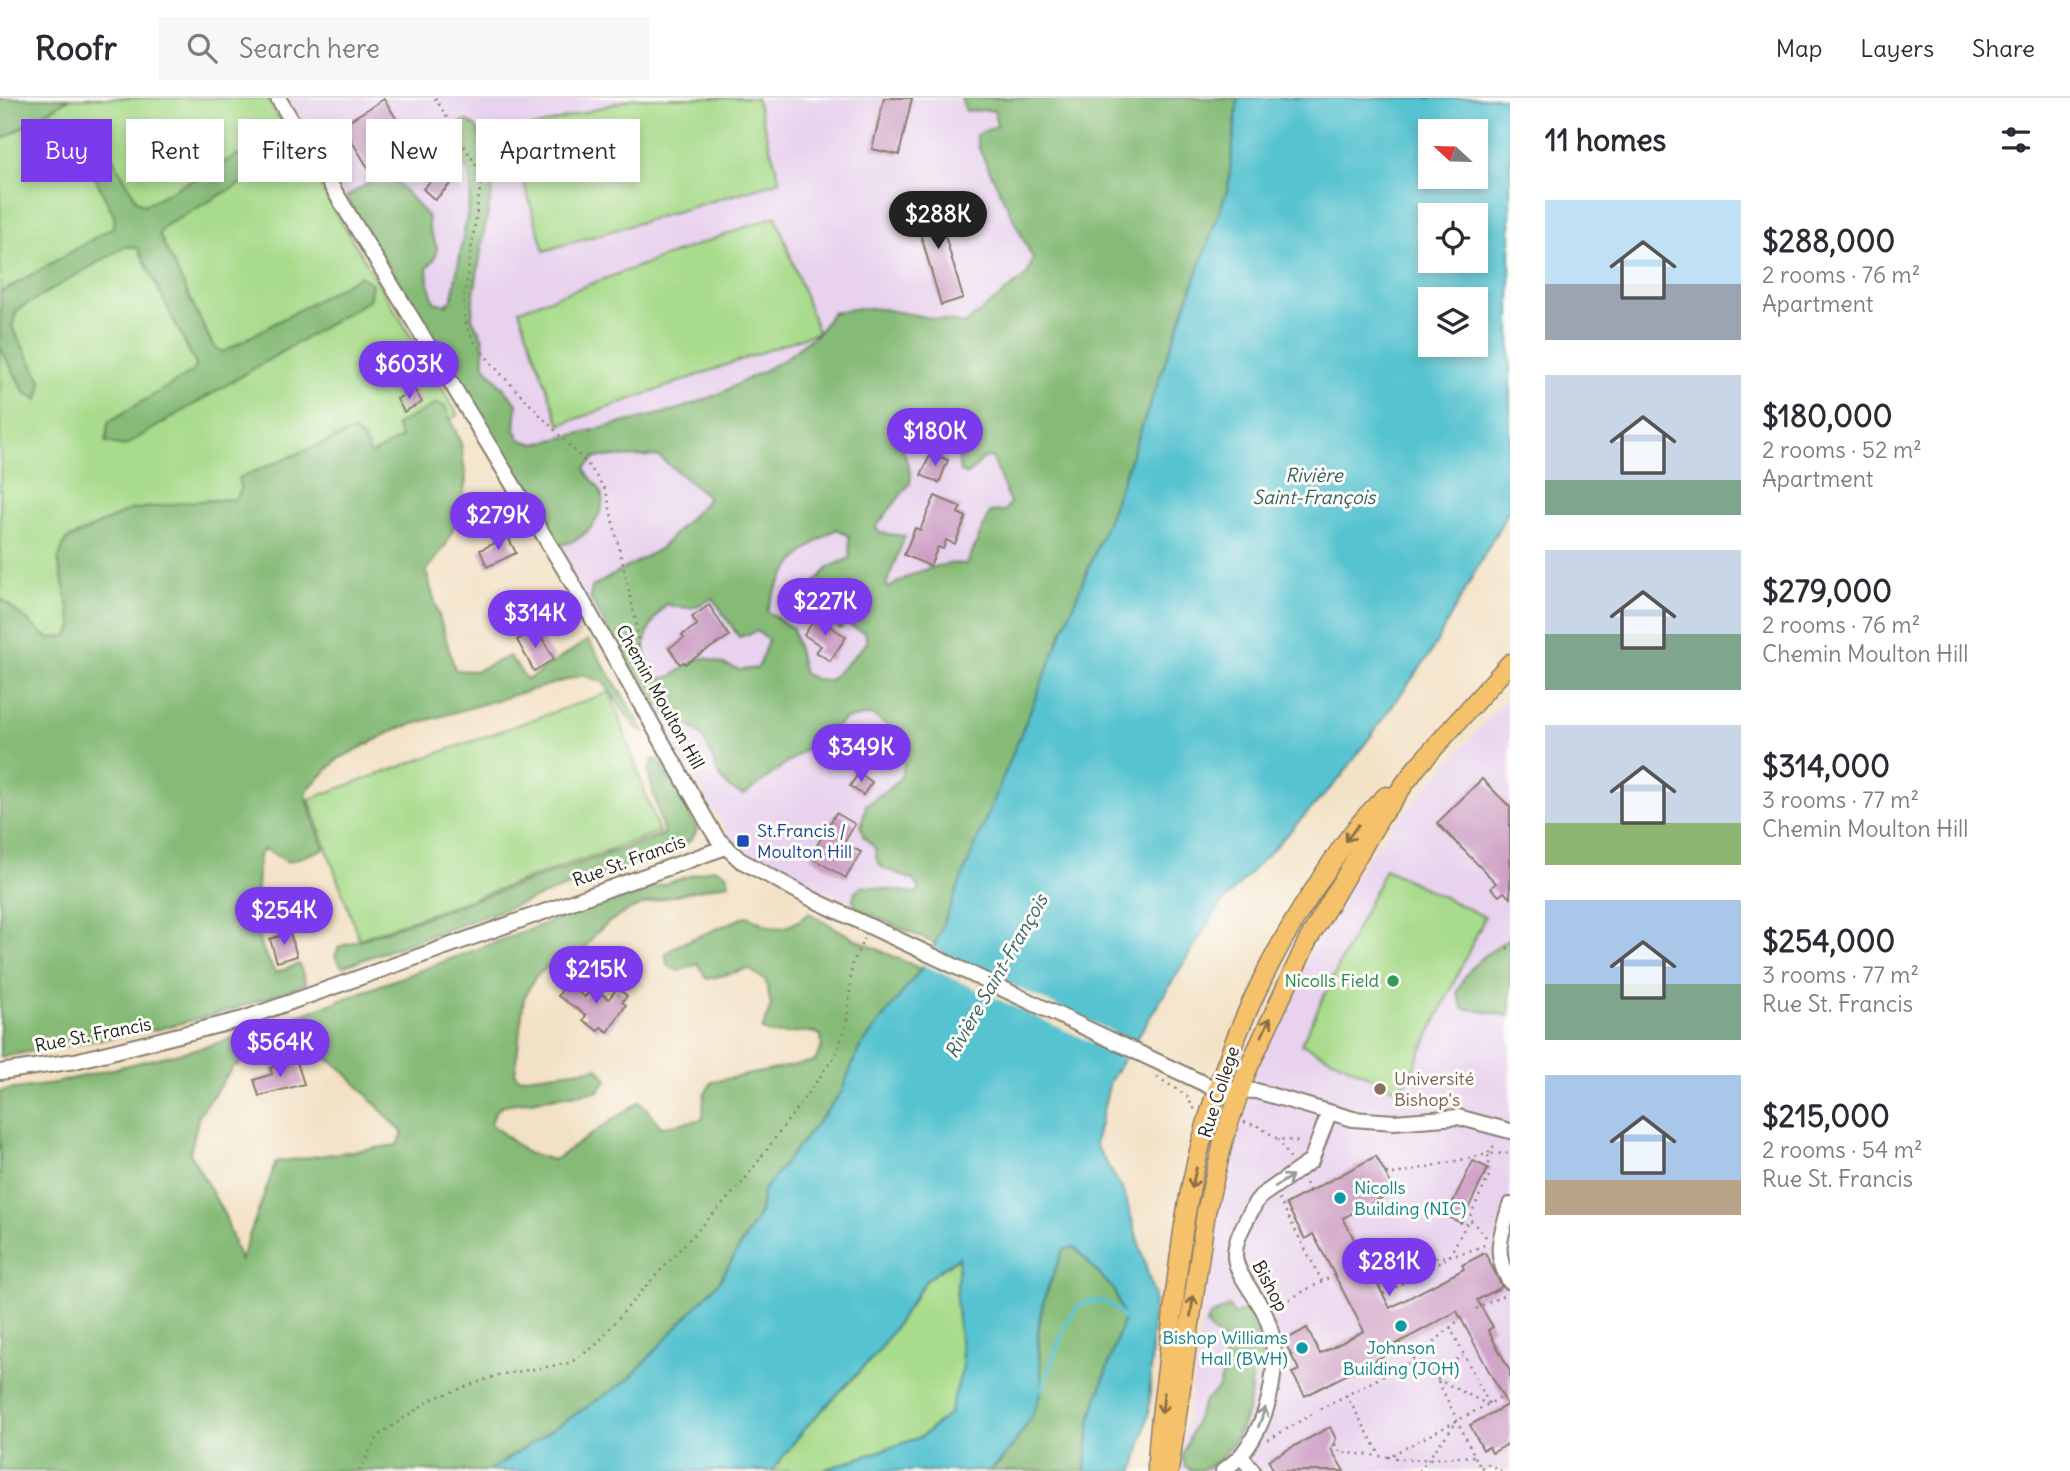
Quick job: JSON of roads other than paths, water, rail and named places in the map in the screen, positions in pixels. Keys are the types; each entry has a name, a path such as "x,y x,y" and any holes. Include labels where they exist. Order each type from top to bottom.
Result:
{"main road":[{"name":"Rue College","path":"1169,1471 1206,1212 1216,1166 1239,1090 1285,987 1328,904 1381,816 1417,768 1510,663"},
{"name":"Rue College","path":"1157,1471 1175,1291 1187,1205 1218,1088 1266,972 1304,903 1373,808 1417,768"}],"street":[{"name":"Chemin Moulton Hill","path":"278,98 569,577 709,825 726,848"},
{"path":"726,848 740,860 790,888 909,947 1196,1081 1218,1088 1256,1091 1329,1113 1374,1122 1458,1117 1507,1130"},
{"name":"Rue St. Francis","path":"0,1072 86,1059 243,1019 726,848"},
{"name":"Bishop","path":"1223,1471 1241,1456 1259,1425 1273,1371 1274,1343 1265,1313 1236,1264 1236,1247 1261,1196 1311,1161 1329,1113"},
{"path":"1510,1205 1498,1252 1502,1269 1510,1282"},
{"path":"1241,1456 1253,1471"}],"water":[{"name":"Rivière Saint-François","path":"1238,98 1510,98 1510,508 1430,654 1341,777 1220,905 1110,1081 1095,1144 1124,1192 1154,1295 1149,1412 1134,1471 1085,1471 1091,1417 1124,1318 1114,1290 1074,1247 1063,1250 1041,1311 1038,1339 1041,1386 1035,1408 1013,1445 988,1471 821,1471 921,1437 949,1414 963,1367 956,1300 959,1257 927,1279 878,1352 805,1428 772,1471 489,1471 628,1380 719,1282 760,1213 763,1191 841,1093 859,1049 921,969 935,944 1109,518 1228,188"}],"waterway":[{"path":"1042,1389 1066,1323 1080,1304 1105,1302 1124,1318"}],"place":[{"name":"St.Francis / Moulton Hill","path":"743,841"},
{"name":"Nicolls Field","path":"1393,981"},
{"name":"Université Bishop's","path":"1380,1089"},
{"name":"Nicolls Building (NIC)","path":"1340,1198"},
{"name":"Johnson Building (JOH)","path":"1401,1326"},
{"name":"Bishop Williams Hall (BWH)","path":"1302,1348"}]}
